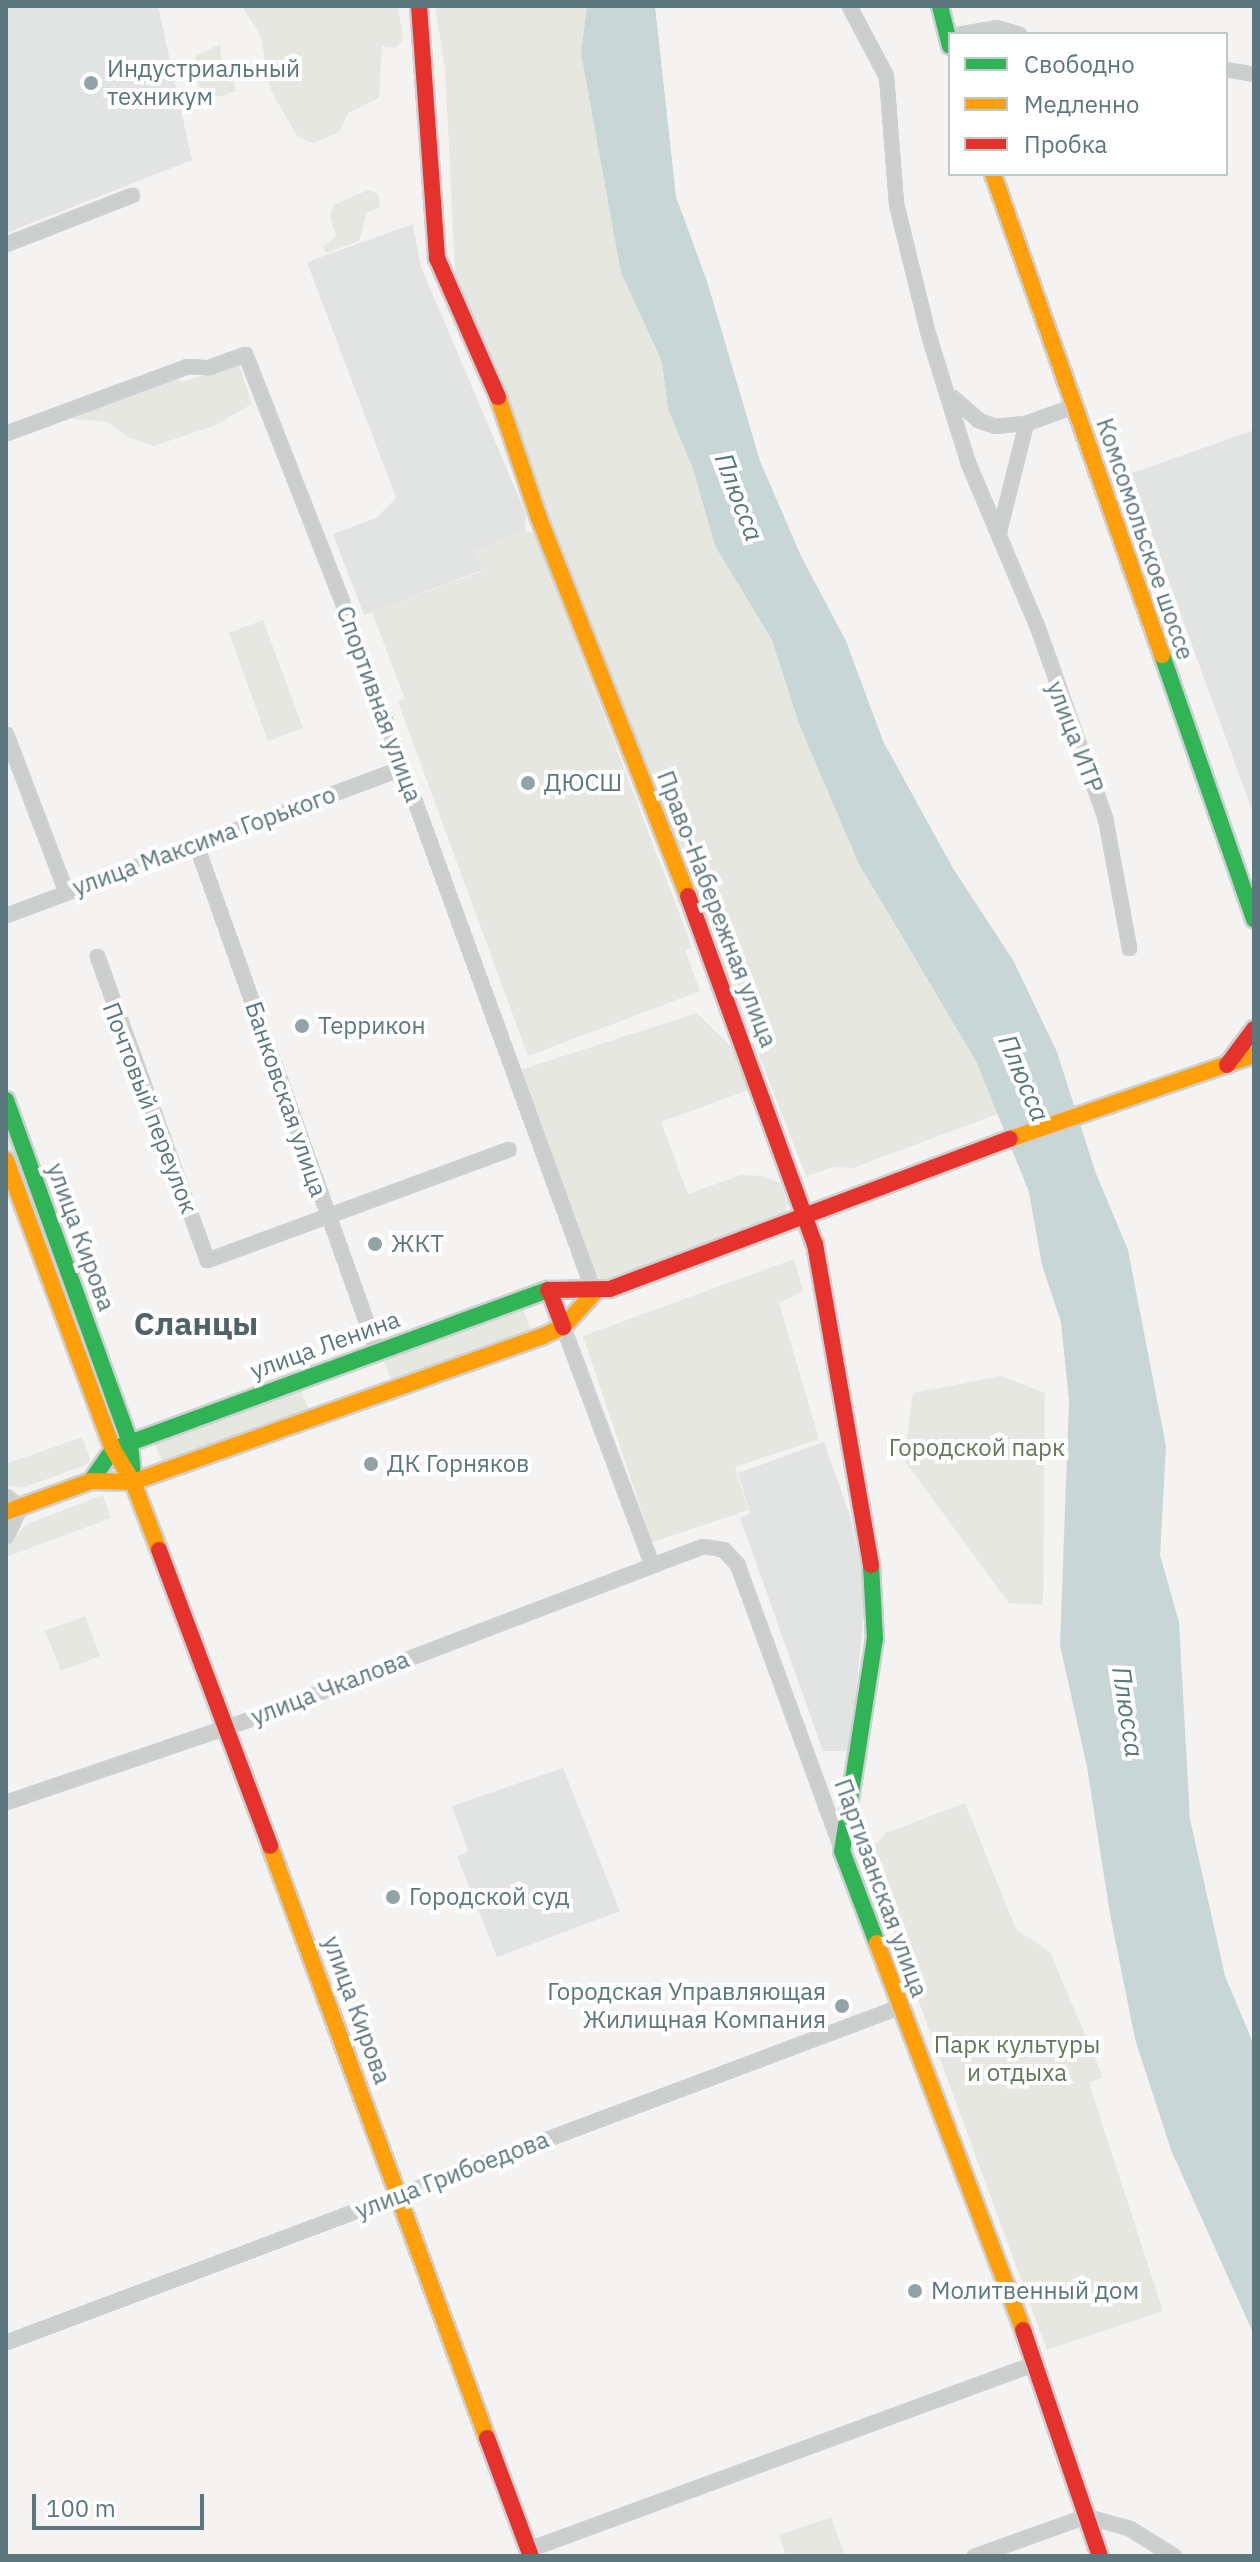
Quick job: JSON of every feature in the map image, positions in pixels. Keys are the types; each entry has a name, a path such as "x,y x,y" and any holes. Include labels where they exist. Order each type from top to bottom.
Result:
{"street":[{"name":"Право-Набережная улица","path":"419,6 427,76 429,198 437,258 498,396 539,518 719,974 815,1244 875,1590 875,1638 842,1851"},
{"name":"улица ИТР","path":"849,6 886,76 896,204 920,307 949,393 968,463 999,532 1105,818 1129,948"},
{"path":"940,6 949,32"},
{"path":"976,32 996,27 1012,32"},
{"path":"1228,69 1254,74"},
{"name":"Комсомольское шоссе","path":"994,176 1254,919"},
{"path":"6,244 132,195"},
{"name":"Спортивная улица","path":"6,433 187,366 209,367 245,354 402,768 594,1293"},
{"name":"улица ИТР","path":"949,393 978,420 995,426 1028,423 1073,406"},
{"path":"999,532 1028,423"},
{"path":"6,734 66,892"},
{"name":"улица Максима Горького","path":"6,915 402,768"},
{"name":"Банковская улица","path":"196,845 377,1352"},
{"name":"Почтовый переулок","path":"97,956 207,1260 327,1216"},
{"path":"1227,1065 1254,1029"},
{"path":"1227,1065 1254,1055"},
{"name":"улица Ленина","path":"113,1449 549,1290 594,1293 974,1152 1227,1065"},
{"path":"1227,1065 1254,1072"},
{"name":"улица Кирова","path":"6,1100 130,1442 133,1482"},
{"path":"327,1216 508,1149"},
{"name":"улица Кирова","path":"6,1160 113,1449 133,1482 226,1727 530,2552"},
{"path":"549,1290 652,1565"},
{"name":"улица Ленина","path":"13,1510 91,1481 133,1482 563,1327 594,1293"},
{"path":"91,1481 113,1449"},
{"path":"6,1496 13,1510 6,1536"},
{"name":"Партизанская улица","path":"652,1565 703,1546 723,1549 737,1564 898,2007 1035,2363 1100,2556"},
{"name":"улица Чкалова","path":"6,1802 226,1727 652,1565"},
{"name":"улица Грибоедова","path":"6,2342 898,2007"},
{"path":"530,2552 1035,2363"},
{"path":"974,2556 1086,2516 1129,2528 1174,2556"}],"shaded area":[{"name":"Индустриальный техникум","path":"6,6 158,6 192,160 6,233"},
{"path":"413,224 421,267 526,514 525,531 475,551 482,570 364,615 333,534 376,518 396,498 307,262"},
{"path":"1254,430 1254,809 1252,810 1130,474"},
{"path":"824,1442 851,1519 866,1593 850,1751 823,1751 740,1518 750,1513 738,1473"},
{"path":"563,1768 620,1911 497,1957 457,1856 468,1851 452,1806"}],"green space":[{"path":"242,6 398,6 403,40 395,48 382,46 379,98 348,113 339,132 314,143 298,137 270,89 261,37"},
{"path":"435,6 587,6 581,53 621,273 662,363 668,409 693,469 715,546 772,640 799,724 881,902 977,1063 1000,1113 853,1168 833,1167 806,1176 455,272 445,68"},
{"path":"220,44 223,79 234,83 236,91 219,97 199,87 194,66 196,56"},
{"path":"368,190 378,194 380,207 366,213 360,240 327,253 322,247 336,237 330,216 334,205"},
{"path":"239,364 252,404 216,425 154,446 128,437 107,422 63,418 176,376 181,382"},
{"name":"ДЮСШ","path":"525,531 535,534 692,947 685,950 700,991 528,1056 398,702 405,699 372,612 482,571 475,551"},
{"path":"263,620 303,728 268,741 229,633"},
{"path":"697,1013 737,1053 751,1089 661,1122 688,1194 741,1175 764,1176 780,1183 788,1203 785,1213 605,1281 590,1271 517,1071"},
{"path":"6,1118 105,1391 102,1394 96,1390 6,1144"},
{"path":"794,1259 803,1291 779,1303 819,1439 735,1467 748,1510 652,1542 583,1336"},
{"path":"522,1306 531,1331 392,1382 382,1357"},
{"name":"Городской парк","path":"1001,1376 1045,1393 1043,1605 1009,1603 904,1460 913,1393"},
{"path":"300,1387 310,1413 163,1465 154,1441"},
{"path":"82,1437 91,1461 25,1487 6,1486 6,1464"},
{"path":"103,1495 111,1518 6,1557 6,1545 27,1524"},
{"path":"85,1616 100,1656 61,1671 45,1631"},
{"name":"Парк культуры и отдыха","path":"965,1803 1016,1929 1050,1952 1103,2077 1089,2083 1163,2311 1047,2350 865,1855 886,1833"},
{"path":"831,2517 845,2556 786,2556 779,2535"}],"water":[{"name":"Плюсса","path":"587,6 655,6 676,197 707,281 760,461 801,556 846,641 883,741 954,870 1013,960 1057,1052 1095,1171 1128,1250 1166,1446 1160,1555 1179,1622 1190,1819 1225,1976 1254,2045 1254,2335 1171,2150 1135,2039 1110,1914 1087,1767 1060,1645 1069,1401 1061,1322 1042,1265 1029,1192 977,1063 859,864 799,724 772,640 715,546 693,469 668,409 662,362 621,273 581,53"}],"traffic: fast":[{"path":"940,6 948,38"},
{"path":"1162,655 1254,919"},
{"path":"6,1100 130,1442 133,1477"},
{"path":"91,1481 113,1449 548,1290"},
{"path":"871,1565 875,1638 842,1851 877,1943"}],"traffic: slow":[{"path":"994,176 1162,655"},
{"path":"498,397 539,518 688,896"},
{"path":"1010,1139 1254,1055"},
{"path":"6,1160 113,1449 133,1482 159,1550"},
{"path":"6,1512 91,1481 133,1482 545,1335 563,1327 594,1293"},
{"path":"270,1846 487,2438"},
{"path":"877,1943 1023,2330"}],"traffic: jam":[{"path":"419,6 437,258 498,397"},
{"path":"688,896 815,1244 871,1565"},
{"path":"1227,1065 1254,1029"},
{"path":"548,1290 610,1289 1010,1139"},
{"path":"549,1290 563,1327"},
{"path":"159,1550 270,1846"},
{"path":"1023,2330 1100,2556"},
{"path":"487,2438 531,2556"}],"place":[{"name":"Индустриальный техникум","path":"91,83"},
{"name":"ДЮСШ","path":"528,783"},
{"name":"Террикон","path":"302,1026"},
{"name":"ЖКТ","path":"375,1244"},
{"name":"ДК Горняков","path":"371,1464"},
{"name":"Городской суд","path":"393,1897"},
{"name":"Городская Управляющая Жилищная Компания","path":"842,2006"},
{"name":"Молитвенный дом","path":"915,2291"}],"district":[{"name":"Сланцы","path":"196,1323"}]}
